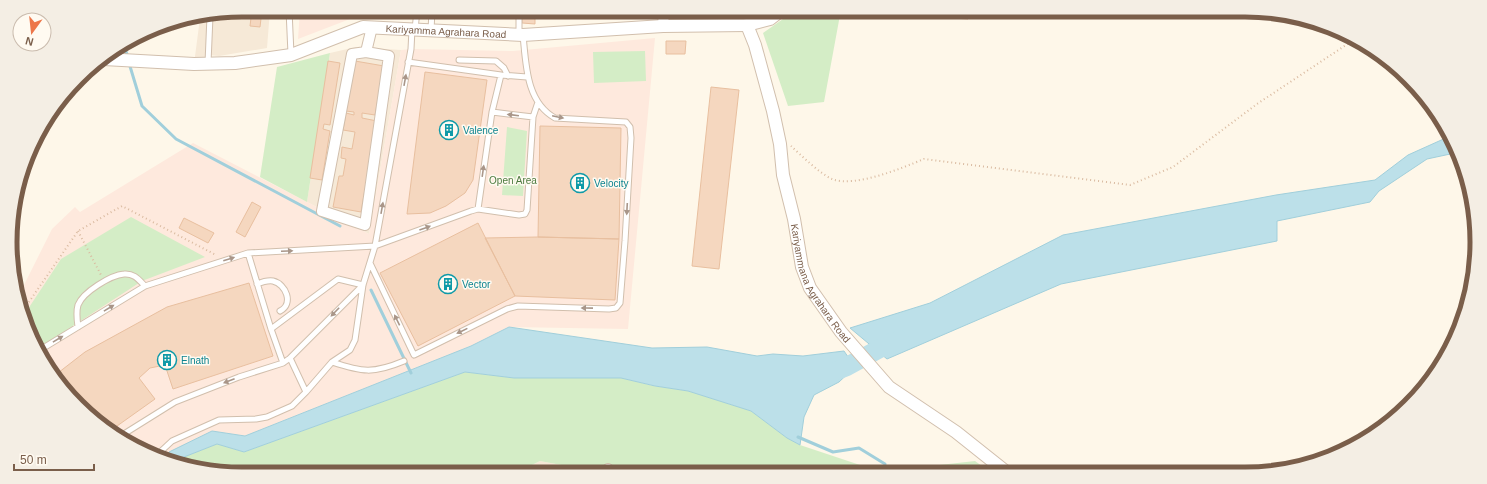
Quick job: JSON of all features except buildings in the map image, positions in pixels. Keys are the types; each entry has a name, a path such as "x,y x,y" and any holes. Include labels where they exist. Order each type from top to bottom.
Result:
{"street":[{"path":"663,26 664,17"},
{"name":"Kariyamma Agrahara Road","path":"112,59 194,64 235,63 291,55 363,27 521,35 663,26 747,25 773,17"},
{"name":"Kariyammana Agrahara Road","path":"747,25 755,45 773,111 778,135 783,175 794,219 802,267 810,288 841,332 889,387 956,432 1000,467"},
{"path":"366,52 372,27"},
{"path":"366,52 389,56 365,225 322,211 352,54 366,52"}],"lane":[{"path":"289,17 291,55"},
{"path":"161,452 172,441 218,420 256,420 292,406 332,362 350,350 354,340 363,285 375,246 416,17"},
{"path":"430,30 431,17"},
{"path":"370,263 414,355 507,309 518,306 616,308 620,303 630,154 630,127 626,122 555,118 547,113 538,102 528,77 520,17"},
{"path":"208,63 210,19"},
{"path":"459,60 496,61 504,68 508,76"},
{"path":"408,62 508,76 528,77"},
{"path":"478,210 492,112 501,75"},
{"path":"43,348 145,286 248,253 375,246 478,210 519,215 525,214 527,210 534,117 538,102"},
{"path":"492,112 534,117"},
{"path":"248,253 271,330 283,363"},
{"path":"78,327 77,306 80,300 85,294 99,285 111,278 124,274 138,278 145,286"},
{"path":"271,330 338,279 363,285"},
{"path":"257,284 272,281 279,283 284,287 287,299 284,309 280,311"},
{"path":"124,434 175,402 239,377 283,363 290,358 343,303 363,285"},
{"path":"290,358 306,392"},
{"path":"332,362 351,368 370,371 378,370 404,361"}],"path":[{"path":"778,135 814,166 832,178 848,182 893,172 924,159 1130,184 1173,167 1257,104 1350,43"},
{"path":"27,305 78,231 122,206 226,260"},
{"path":"78,231 102,275 97,278"}],"shaded area":[{"path":"227,17 269,17 267,48 219,56 209,55 194,64 200,21"},
{"path":"300,17 355,17 298,39"},
{"path":"655,38 628,329 509,327 471,346 245,436 212,431 173,456 142,444 105,421 83,401 63,379 40,342 29,314 22,289 52,229 75,207 80,212 193,143 369,234 401,50 513,51"},
{"path":"356,47 401,50 369,234 307,202 330,53"},
{"path":"540,461 572,467 528,467"}],"green space":[{"path":"786,17 840,17 824,102 788,106 763,33"},
{"path":"645,51 646,81 594,83 593,52"},
{"path":"330,53 307,202 260,177 277,67"},
{"name":"Open Area","path":"507,127 527,131 523,196 502,195"},
{"path":"131,217 205,257 142,281 42,346 28,309 61,259"},
{"path":"465,372 514,378 621,378 654,386 688,391 751,411 787,438 800,445 866,467 572,467 540,461 528,467 227,467 198,463 183,459 217,444 244,452"},
{"path":"975,461 983,467 922,467"}],"water":[{"path":"1445,138 1452,154 1427,159 1379,191 1370,202 1277,221 1277,241 1061,284 887,359 850,328 930,303 1063,235 1276,195 1375,180 1408,155"},
{"path":"509,327 652,348 707,347 757,356 773,354 803,356 844,351 855,367 839,382 814,395 804,417 800,445 787,438 751,411 688,391 655,386 621,378 514,378 465,372 244,452 217,444 183,459 168,454 169,452 212,431 245,436 471,346"}],"waterway":[{"path":"125,49 128,57"},
{"path":"129,63 142,106 176,139 340,226"},
{"path":"371,290 411,373"},
{"path":"828,374 846,367 890,343 900,340"},
{"path":"798,437 833,452 859,448 885,464 885,467"}],"place":[{"name":"Valence","path":"449,130"},
{"name":"Velocity","path":"580,183"},
{"name":"Vector","path":"448,284"},
{"name":"Elnath","path":"167,360"}]}
